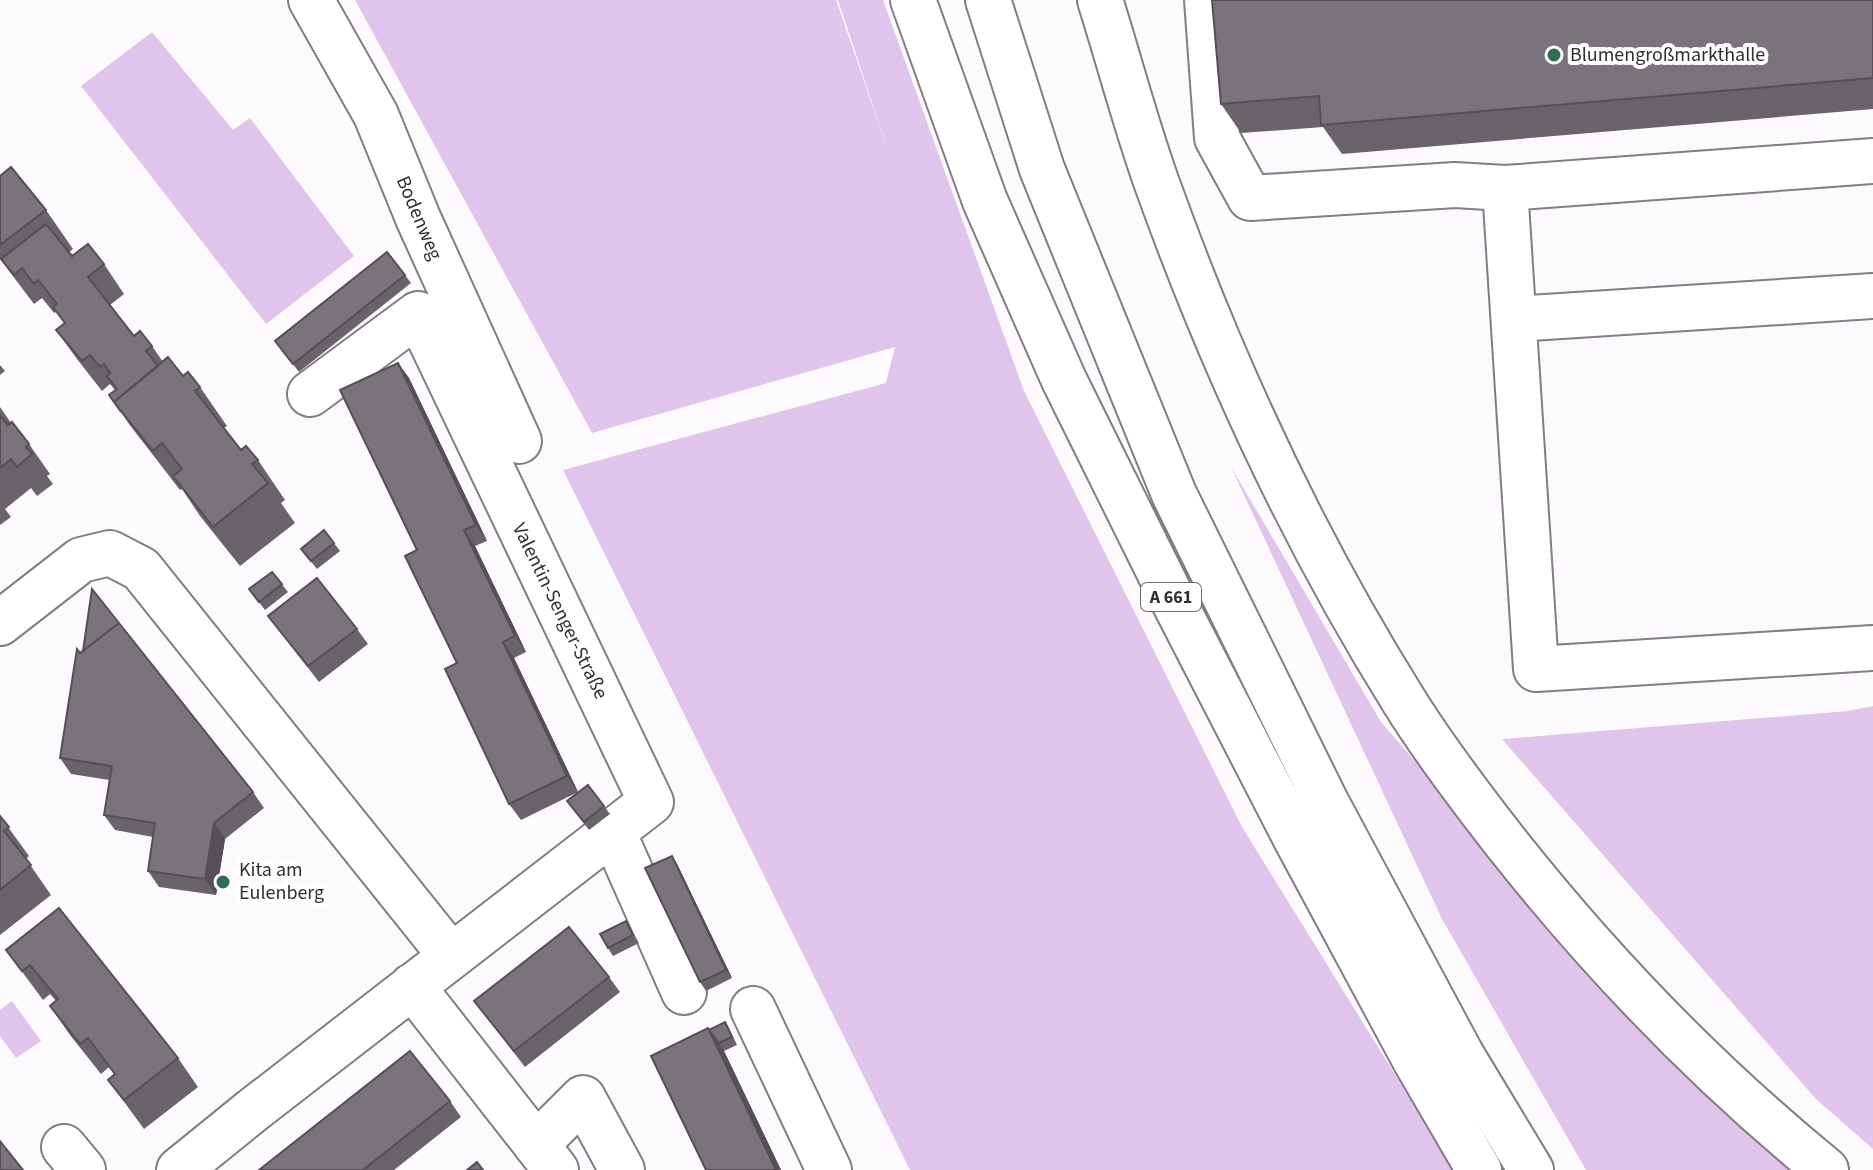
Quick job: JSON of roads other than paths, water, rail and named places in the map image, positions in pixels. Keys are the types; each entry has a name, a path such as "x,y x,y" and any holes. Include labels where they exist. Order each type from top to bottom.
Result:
{"main road":[{"name":"Bodenweg","path":"311,0 376,115 418,218 519,441"},
{"name":"A 661","path":"913,0 985,201 1064,380 1296,839 1416,1062 1479,1170"},
{"name":"A 661","path":"988,0 1042,169 1174,494 1347,842 1461,1054 1531,1170"},
{"path":"1100,0 1155,178 1243,401 1284,490 1405,704 1474,802 1607,964 1724,1082 1826,1170"},
{"path":"1207,0 1217,138 1250,198 1455,185 1505,188 1873,161"},
{"path":"1505,188 1536,669 1873,648"},
{"path":"1514,319 1873,296"},
{"name":"Valentin-Senger-Straße","path":"179,1170 651,802 418,314 310,394"},
{"path":"0,623 81,560 110,553 141,569 451,956"},
{"path":"613,832 684,992"},
{"path":"412,986 546,1157 583,1098 622,1170"},
{"path":"753,1009 829,1170"}],"place":[{"name":"Blumengroßmarkthalle","path":"1554,55"},
{"name":"Kita am Eulenberg","path":"223,882"}]}
